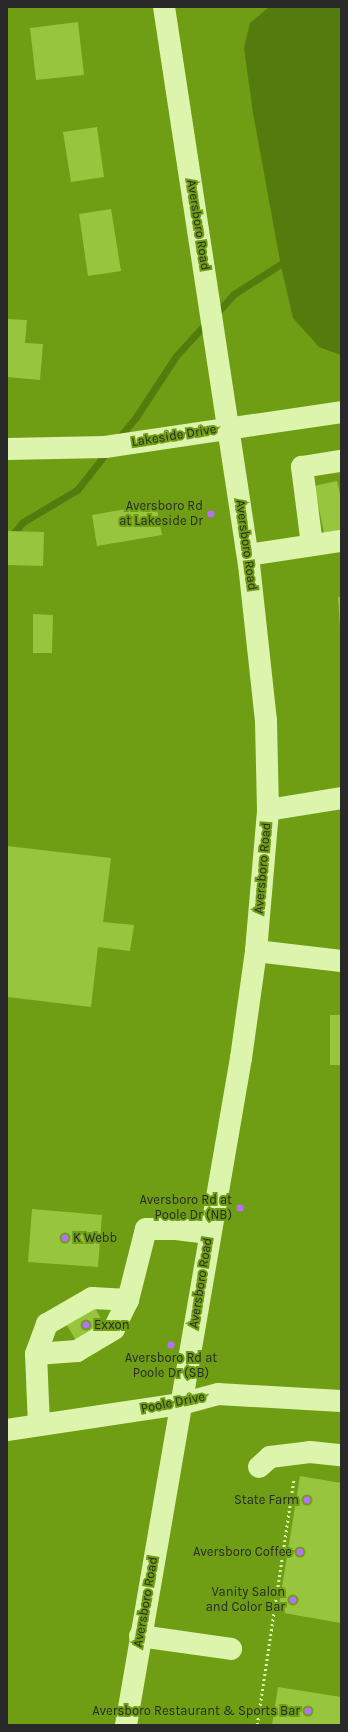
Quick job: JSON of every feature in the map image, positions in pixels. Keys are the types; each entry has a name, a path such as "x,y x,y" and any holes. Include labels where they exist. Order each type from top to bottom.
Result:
{"street":[{"name":"Aversboro Road","path":"126,1725 209,1233 241,1058 256,951 268,810 266,721 248,555 164,7"},
{"name":"Lakeside Drive","path":"7,449 105,447 341,412"},
{"path":"312,545 302,467 341,461"},
{"path":"248,555 341,540"},
{"path":"268,810 341,798"},
{"path":"256,951 341,961"},
{"path":"36,1354 77,1351 114,1329 128,1300 146,1229 176,1229 209,1233"},
{"path":"39,1425 36,1354 47,1324 92,1298 128,1300"},
{"name":"Poole Drive","path":"7,1430 181,1404 218,1394 341,1401"},
{"path":"259,1466 270,1457 310,1452 341,1455"},
{"path":"140,1636 231,1649"}],"path":[{"path":"258,1725 295,1470"}],"shaded area":[{"path":"269,7 341,7 341,355 319,347 293,318 281,266 253,113 244,48 250,23"}],"building":[{"path":"78,22 84,75 36,80 30,28"},
{"path":"97,127 104,177 71,182 63,132"},
{"path":"111,209 121,271 88,276 79,214"},
{"path":"7,319 27,320 25,343 43,344 40,380 7,377"},
{"path":"337,481 341,498 341,534 325,537 314,486"},
{"path":"156,504 162,535 97,546 92,515"},
{"path":"7,531 44,532 43,566 7,565"},
{"path":"338,597 341,597 341,627 340,627"},
{"path":"33,614 53,615 52,653 33,653"},
{"path":"7,846 111,858 103,922 134,925 130,951 98,947 91,1007 7,997"},
{"path":"330,1015 341,1015 341,1065 330,1065"},
{"name":"K Webb","path":"32,1209 102,1215 98,1267 28,1262"},
{"name":"Exxon","path":"94,1306 106,1328 78,1344 65,1322"},
{"path":"300,1476 341,1483 341,1623 278,1612"},
{"name":"Aversboro Restaurant & Sports Bar","path":"278,1687 341,1697 341,1725 272,1725"}],"waterway":[{"path":"215,315 234,294 287,260"},
{"path":"116,441 136,417 176,356 207,322"},
{"path":"7,541 23,522 77,490 107,452"}],"place":[{"name":"Aversboro Rd at Lakeside Dr","path":"211,514"},
{"name":"Aversboro Rd at Poole Dr (NB)","path":"240,1208"},
{"name":"K Webb","path":"65,1238"},
{"name":"Exxon","path":"86,1325"},
{"name":"Aversboro Rd at Poole Dr (SB)","path":"171,1345"},
{"name":"State Farm","path":"307,1500"},
{"name":"Aversboro Coffee","path":"300,1552"},
{"name":"Vanity Salon and Color Bar","path":"293,1600"},
{"name":"Aversboro Restaurant & Sports Bar","path":"308,1711"}]}
